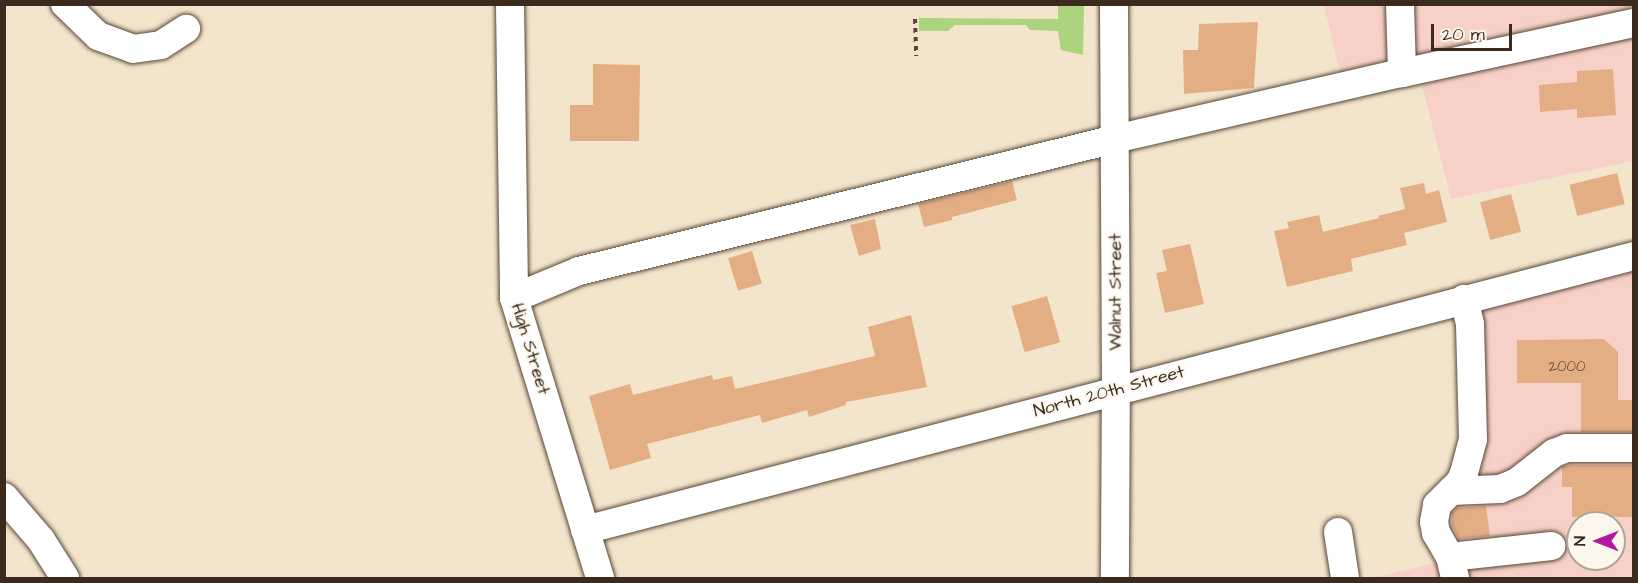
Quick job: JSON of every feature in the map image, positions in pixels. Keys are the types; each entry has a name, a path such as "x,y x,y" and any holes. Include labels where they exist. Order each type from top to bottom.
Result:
{"street":[{"path":"64,4 98,36 134,49 161,45 186,29"},
{"name":"High Street","path":"510,4 514,298 600,579"},
{"name":"Walnut Street","path":"1114,4 1115,579"},
{"path":"1400,4 1402,73"},
{"path":"514,298 579,271 1115,139 1402,73 1634,23"},
{"name":"North 20th Street","path":"585,530 1464,298 1634,256"},
{"path":"1464,298 1470,324 1473,439 1464,473 1437,505 1434,522 1436,533 1452,568 1551,546"},
{"path":"1451,491 1500,489 1517,482 1554,453 1567,448 1634,448"},
{"path":"4,497 41,540 65,579"},
{"path":"1338,532 1345,579"}],"path":[{"path":"915,19 916,56"}],"shaded area":[{"path":"1324,5 1633,5 1633,161 1451,199 1416,62 1341,77"},
{"path":"1633,254 1633,578 1371,578 1440,562 1446,482 1462,455 1461,298"}],"green space":[{"path":"1058,5 1084,5 1083,55 1061,50 1058,31 1030,30 1026,25 955,25 948,31 919,31 919,18 1058,19"}],"building":[{"path":"1258,22 1254,88 1184,94 1183,50 1198,50 1199,24"},
{"path":"593,64 640,65 639,141 570,141 570,105 593,105"},
{"path":"1613,69 1616,115 1577,118 1577,109 1540,112 1539,85 1577,82 1577,71"},
{"path":"1617,173 1625,204 1577,216 1569,185"},
{"path":"1012,181 1017,200 924,227 918,204"},
{"path":"1424,183 1426,194 1439,190 1447,222 1404,233 1407,245 1351,259 1353,271 1287,287 1274,231 1289,228 1287,222 1319,215 1323,232 1379,218 1378,216 1405,209 1400,188"},
{"path":"1511,194 1521,232 1490,240 1480,202"},
{"path":"875,219 881,249 859,256 850,225"},
{"path":"1190,244 1204,304 1165,313 1156,273 1167,271 1162,250"},
{"path":"752,251 762,284 738,291 728,258"},
{"path":"1047,296 1060,342 1025,352 1011,306"},
{"path":"911,315 927,387 846,402 846,405 809,417 807,410 762,423 760,415 647,444 651,458 610,470 589,396 630,384 633,395 712,375 713,380 732,376 735,389 875,356 868,327"},
{"path":"1604,339 1618,352 1618,400 1634,400 1634,432 1581,432 1581,383 1517,383 1517,340"},
{"path":"1634,465 1634,517 1626,517 1626,511 1572,511 1572,487 1562,487 1562,467"},
{"path":"1486,506 1490,536 1459,539 1452,527 1452,513 1457,508"}]}
